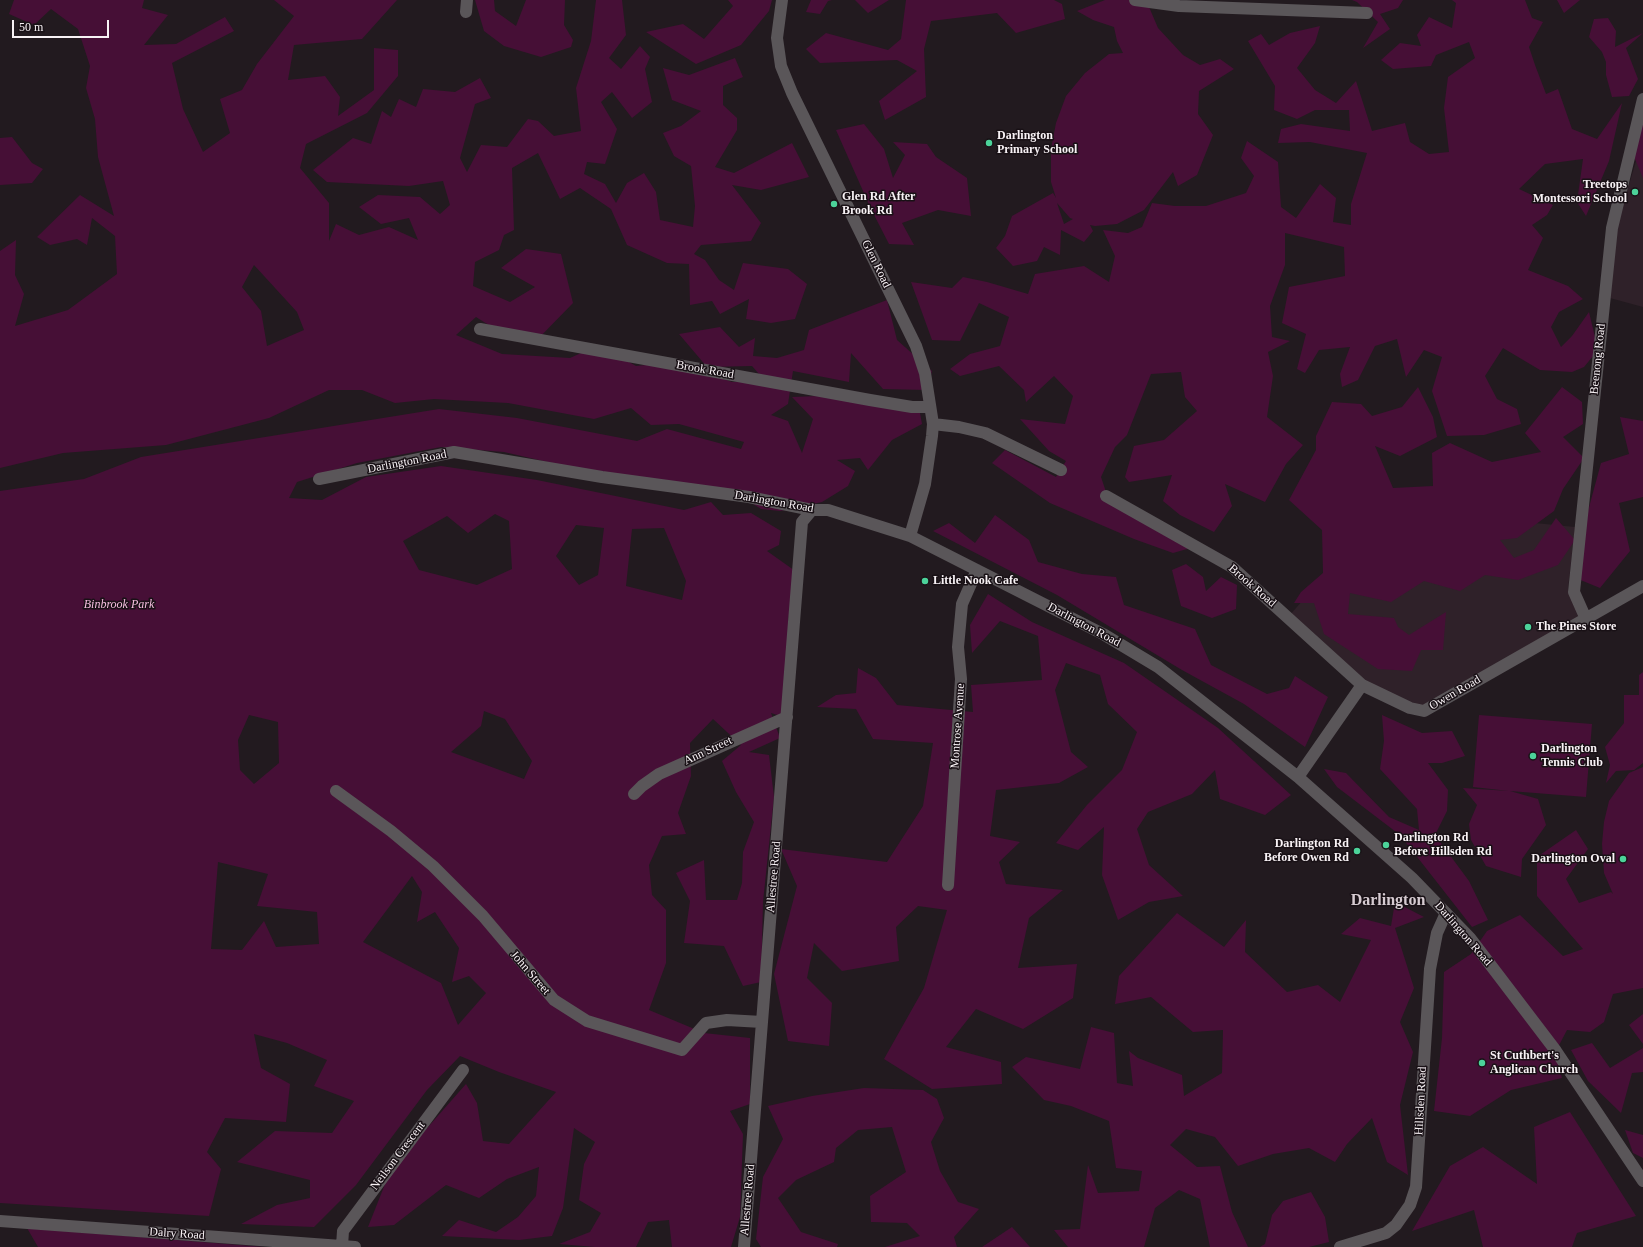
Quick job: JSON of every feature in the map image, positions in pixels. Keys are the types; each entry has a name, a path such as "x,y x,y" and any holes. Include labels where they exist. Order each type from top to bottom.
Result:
{"street":[{"name":"Glen Road","path":"782,0 777,38 781,66 792,93 916,346 926,373 933,424 924,484 910,536"},
{"path":"1135,0 1180,6 1367,13"},
{"name":"Beenong Road","path":"1586,619 1574,592 1612,228 1643,99"},
{"name":"Brook Road","path":"480,328 870,400 912,407 930,407"},
{"path":"933,424 959,427 986,433 1061,470"},
{"name":"Darlington Road","path":"319,479 454,452 602,477 749,496 812,510 828,510 858,518 910,536 1103,634 1158,667 1298,777 1412,878 1470,938 1556,1052 1643,1181"},
{"name":"Brook Road","path":"1106,496 1232,567 1362,684"},
{"name":"Allestree Road","path":"744,1247 802,522 812,510"},
{"name":"Montrose Avenue","path":"948,885 961,679 958,647 961,611 962,604 977,570"},
{"name":"Owen Road","path":"1362,684 1410,708 1424,711 1643,586"},
{"path":"1298,777 1362,684"},
{"name":"Ann Street","path":"634,794 642,786 659,774 786,716"},
{"name":"John Street","path":"336,791 391,831 433,866 483,916 554,1000 587,1021 682,1050 706,1023 727,1020 762,1022"},
{"name":"Hillsden Road","path":"1340,1247 1386,1233 1396,1225 1410,1205 1416,1188 1430,969 1437,933 1446,913"},
{"name":"Neilson Crescent","path":"342,1246 343,1231 463,1070"},
{"name":"Dalry Road","path":"0,1221 355,1247"}],"shaded area":[{"name":"Treetops Montessori School","path":"1639,151 1643,152 1643,307 1610,298 1615,232"},
{"path":"1384,508 1575,527 1568,589 1583,617 1421,713 1370,687 1289,616"}],"green space":[{"name":"Binbrook Park","path":"14,0 144,0 142,8 168,15 144,45 176,44 225,17 234,31 172,63 183,109 203,152 230,133 220,99 242,90 257,64 294,16 274,0 397,0 362,39 294,45 288,80 325,76 340,97 338,116 374,90 374,48 398,50 398,76 367,113 306,144 300,168 329,203 329,241 336,224 359,235 389,227 418,240 409,218 381,224 359,207 378,195 420,197 440,214 450,205 443,181 409,186 327,182 313,170 353,138 371,144 382,111 391,117 399,99 416,107 423,89 455,92 480,78 491,98 475,104 460,158 467,172 481,145 507,147 528,119 538,121 554,136 581,131 576,88 591,41 596,0 622,0 626,35 609,58 621,69 640,46 650,57 645,69 652,102 632,118 612,92 601,102 617,129 605,164 587,162 584,174 605,184 616,203 627,183 644,173 656,192 660,220 693,227 695,206 691,166 674,156 663,133 681,126 701,111 672,100 663,68 689,75 735,58 743,77 723,86 723,105 737,118 737,130 715,167 734,173 792,143 809,177 761,190 732,185 761,223 751,241 701,245 694,254 705,260 719,280 734,290 743,263 788,269 807,284 795,319 771,323 746,319 749,299 720,314 712,301 690,305 689,264 667,263 627,245 611,209 580,188 560,199 538,153 512,168 514,230 504,235 499,250 475,262 473,286 510,302 535,287 501,268 526,249 561,254 573,303 535,342 511,339 476,317 456,335 502,354 570,358 599,345 636,366 676,362 732,382 766,382 752,366 707,367 679,334 720,327 739,347 755,338 753,356 777,358 804,350 809,330 887,300 897,340 932,371 927,390 883,389 851,353 849,382 793,371 788,404 771,415 788,421 802,453 813,419 792,397 846,395 920,413 922,424 892,440 868,470 860,458 837,460 855,471 848,486 822,502 780,511 761,509 735,492 609,476 504,452 441,447 357,463 297,482 289,498 322,500 366,477 441,466 537,480 684,510 711,502 723,515 751,513 781,531 779,545 767,551 798,573 788,620 788,668 784,717 771,713 780,738 749,752 769,755 774,797 763,902 761,982 743,986 724,946 684,943 690,901 676,873 704,860 706,900 737,900 742,883 743,852 754,822 736,792 722,761 741,745 713,719 690,743 691,776 678,813 686,834 662,836 649,865 652,895 666,910 666,963 649,1010 704,1033 750,1038 750,1104 730,1111 743,1134 740,1217 731,1247 672,1247 669,1220 648,1222 636,1247 595,1247 559,1244 590,1232 601,1213 579,1200 584,1164 595,1142 574,1128 563,1208 552,1236 519,1240 442,1236 459,1220 496,1232 518,1217 536,1196 539,1167 507,1179 479,1198 446,1185 394,1225 368,1227 391,1169 466,1084 477,1103 483,1141 509,1144 556,1092 499,1072 460,1056 427,1090 356,1185 314,1227 241,1224 277,1205 310,1198 310,1180 237,1162 275,1131 332,1133 354,1101 314,1086 327,1060 287,1043 254,1034 261,1068 290,1084 286,1122 225,1118 207,1152 221,1169 209,1216 0,1203 0,491 84,479 141,457 439,409 517,418 637,441 667,429 741,449 744,442 679,424 651,425 631,408 594,419 508,403 434,399 395,403 362,390 329,390 269,418 166,445 63,453 0,468 0,251 16,240 15,275 24,294 15,326 68,310 117,274 115,236 92,218 87,245 77,239 50,245 37,237 80,195 114,216 98,157 95,119 86,88 90,66 78,29 51,9 34,25 9,14","holes":["254,265 297,312 304,330 267,346 261,311 242,287","495,514 509,521 512,569 477,585 419,570 403,541 447,516 468,533","576,525 604,528 598,575 579,585 556,556","664,528 686,581 682,600 626,586 632,529","484,711 505,719 532,761 524,779 451,752 481,726","249,715 278,722 279,763 254,784 240,770 238,740","218,862 268,874 257,906 317,912 319,944 276,947 264,921 242,950 211,949","412,876 422,892 417,922 435,912 459,948 452,982 469,976 486,993 458,1025 441,983 363,942"]},
{"path":"475,0 494,0 495,11 516,26 526,0 565,0 564,25 573,40 571,47 541,57 504,46 484,31"},
{"path":"728,0 772,0 769,11 741,45 696,64 646,32 683,24 704,39 733,6"},
{"path":"811,0 832,0 828,1 820,14 806,12"},
{"path":"855,0 889,0 868,13"},
{"path":"906,0 1054,0 1062,4 1065,19 1016,33 997,13 931,21 924,49 926,97 885,120 879,101 917,71 897,60 820,63 806,49 826,33 888,50 901,39"},
{"path":"1105,0 1146,0 1158,28 1183,55 1200,65 1220,59 1234,69 1199,91 1198,114 1213,135 1197,175 1178,186 1173,172 1144,210 1117,224 1090,225 1093,231 1084,242 1061,230 1060,255 1044,247 1037,261 1013,266 996,248 1005,236 1012,216 1053,193 1056,198 1051,182 1051,149 1056,123 1066,96 1085,73 1109,54 1123,53 1117,41 1114,27 1093,20 1077,11","holes":["1057,203 1070,218 1073,219 1064,224"]},
{"path":"1352,0 1403,0 1398,8 1380,14 1390,29 1363,48 1378,22 1357,2"},
{"path":"1452,0 1525,0 1532,18 1543,22 1529,47 1535,65 1546,94 1558,89 1572,129 1597,139 1622,103 1609,161 1586,216 1577,202 1583,159 1545,164 1519,189 1553,205 1547,215 1532,225 1543,238 1528,270 1568,286 1583,299 1559,312 1551,327 1561,347 1572,336 1589,312 1598,350 1584,367 1572,372 1540,370 1503,348 1485,376 1497,399 1517,409 1521,424 1484,435 1447,436 1432,391 1442,357 1424,350 1406,377 1397,339 1375,346 1358,380 1342,387 1340,374 1350,347 1319,350 1305,373 1297,369 1306,334 1282,323 1289,287 1345,276 1344,247 1285,233 1285,265 1270,306 1272,337 1290,341 1268,352 1273,376 1267,417 1303,445 1286,464 1265,502 1225,484 1232,506 1214,532 1180,515 1163,501 1172,475 1129,482 1125,477 1134,446 1164,440 1197,411 1185,397 1181,372 1151,374 1127,435 1115,447 1101,477 1108,498 1194,547 1173,553 1134,539 1050,503 992,463 1005,450 1056,477 1066,461 1049,451 1020,419 1065,424 1073,396 1054,376 1026,402 1024,390 999,366 960,376 950,369 970,354 1000,346 1009,317 979,303 960,341 932,340 911,282 952,288 963,277 987,282 1028,294 1035,274 1084,266 1109,282 1115,256 1103,230 1128,233 1142,227 1152,203 1175,206 1206,206 1246,193 1254,176 1241,158 1247,141 1278,162 1281,207 1296,218 1320,184 1336,198 1333,222 1351,225 1351,204 1367,153 1310,142 1278,143 1281,129 1301,124 1350,131 1349,110 1315,110 1297,119 1274,110 1275,86 1248,41 1261,34 1269,45 1290,33 1320,26 1315,43 1297,68 1315,90 1336,103 1356,81 1372,131 1405,123 1410,142 1429,154 1449,152 1444,108 1448,77 1475,58 1469,42 1436,55 1431,66 1393,69 1381,60 1400,43 1421,46 1417,35 1429,17 1452,28 1456,3"},
{"path":"1557,0 1580,0 1564,13"},
{"path":"1608,18 1616,31 1615,47 1643,33 1626,48 1638,79 1629,96 1612,97 1606,75 1606,62 1602,52 1589,37 1594,19"},
{"path":"1643,113 1643,178 1632,152"},
{"path":"864,124 884,149 893,178 905,155 893,142 927,144 936,157 967,178 971,216 938,210 902,223 914,245 889,244 871,209 836,130"},
{"path":"12,137 32,163 43,169 32,183 0,185 0,138"},
{"path":"1418,387 1433,417 1437,437 1400,456 1375,446 1393,488 1433,486 1432,453 1450,443 1492,462 1541,452 1525,433 1562,387 1582,402 1583,424 1563,437 1584,458 1563,489 1554,511 1517,538 1500,540 1514,558 1534,550 1556,518 1575,540 1558,565 1518,580 1485,575 1460,591 1424,581 1391,602 1350,593 1348,614 1394,618 1398,627 1409,635 1446,612 1443,650 1421,650 1412,671 1378,669 1324,634 1314,603 1294,603 1301,592 1323,573 1322,530 1289,500 1316,450 1316,436 1332,402 1361,404 1372,416 1402,407"},
{"path":"1620,417 1643,421 1643,497 1619,503 1630,551 1600,588 1578,579 1588,511 1601,463 1629,454"},
{"path":"995,515 1029,540 1038,562 1082,574 1116,577 1124,605 1195,629 1211,665 1267,694 1289,688 1295,676 1328,697 1305,747 1244,704 1182,670 1057,595 933,531 949,523 975,543"},
{"path":"1186,564 1203,577 1206,591 1221,577 1237,585 1236,609 1212,618 1181,606 1172,570"},
{"path":"988,594 1032,622 1124,663 1218,728 1291,795 1265,815 1220,799 1215,770 1192,794 1148,812 1137,829 1149,865 1183,896 1149,902 1118,920 1102,875 1104,827 1078,850 1056,843 1087,805 1122,770 1137,732 1108,704 1100,675 1066,663 1055,690 1071,752 1088,767 1059,783 996,790 990,836 1020,842 999,862 1006,884 1063,890 1029,918 1018,968 1077,964 1073,998 1023,1029 976,1009 946,1047 1001,1062 1002,1084 932,1089 884,1059 924,988 947,910 918,906 896,927 899,961 842,971 814,943 807,978 832,1003 829,1046 788,1041 774,974 797,886 781,849 887,862 923,806 933,743 873,739 856,709 817,707 836,695 856,693 858,668 876,678 897,705 973,712 971,685 1042,680 1038,636 1000,621 972,653 970,625"},
{"path":"1643,672 1643,763 1634,770 1616,771 1606,783 1610,765 1605,747 1624,723 1624,695 1639,695 1639,675"},
{"path":"1382,715 1422,733 1452,731 1465,756 1442,763 1428,763 1448,790 1447,811 1435,835 1469,881 1488,920 1472,927 1400,835 1337,787 1324,769 1346,773 1389,817 1419,830 1417,809 1380,769 1384,741"},
{"name":"Darlington Tennis Club","path":"1479,715 1592,724 1586,797 1510,791 1538,799 1546,825 1522,859 1521,877 1486,866 1471,840 1469,824 1477,805 1463,788 1509,791 1473,787"},
{"path":"1643,767 1643,988 1613,994 1604,1022 1590,1032 1567,1030 1555,1053 1562,1078 1511,1090 1470,1116 1434,1111 1442,1038 1444,972 1471,954 1487,931 1520,915 1563,956 1583,949 1537,896 1537,857 1576,830 1588,849 1566,879 1579,903 1611,892 1613,894 1604,873 1602,844 1604,822 1609,801 1629,773"},
{"path":"1395,902 1424,917 1395,928 1414,988 1400,1022 1413,1052 1400,1105 1408,1175 1387,1162 1372,1118 1347,1144 1335,1162 1309,1148 1273,1154 1238,1166 1215,1137 1186,1129 1170,1145 1197,1167 1220,1166 1232,1212 1248,1247 1210,1247 1200,1199 1179,1190 1155,1208 1144,1247 1068,1247 1054,1230 1080,1229 1088,1165 1098,1193 1139,1191 1142,1171 1116,1168 1109,1121 1071,1106 1044,1100 1012,1067 1026,1057 1080,1069 1091,1027 1114,1033 1117,1083 1133,1086 1129,1051 1138,1058 1182,1075 1184,1096 1222,1073 1223,1030 1193,1032 1151,997 1115,1004 1119,976 1177,913 1224,947 1246,920 1245,952 1287,992 1318,985 1340,1002 1371,940 1341,934 1360,918 1391,926"},
{"path":"1643,1014 1643,1044 1629,1025"},
{"path":"1592,1043 1610,1068 1643,1048 1643,1072 1632,1073 1621,1113 1588,1081 1571,1050"},
{"path":"864,1088 923,1090 937,1099 944,1118 931,1142 940,1171 958,1202 979,1209 954,1237 957,1247 885,1247 920,1236 907,1223 871,1222 870,1196 906,1172 892,1127 858,1130 836,1148 834,1162 796,1180 778,1198 801,1232 838,1244 837,1247 761,1247 756,1239 763,1177 783,1139 768,1106 812,1096"},
{"path":"1570,1112 1636,1216 1577,1233 1572,1247 1483,1247 1474,1210 1412,1231 1450,1166 1483,1147 1537,1184 1534,1127"},
{"path":"1625,1130 1643,1135 1643,1158 1633,1153"},
{"path":"1311,1192 1325,1217 1329,1242 1309,1247 1260,1247 1265,1244 1272,1215 1283,1201"},
{"path":"1012,1227 1030,1247 982,1247"},
{"path":"27,1228 264,1247 38,1247"}],"place":[{"name":"Darlington Primary School","path":"989,143"},
{"name":"Treetops Montessori School","path":"1635,192"},
{"name":"Glen Rd After Brook Rd","path":"834,204"},
{"name":"Little Nook Cafe","path":"925,581"},
{"name":"The Pines Store","path":"1528,627"},
{"name":"Darlington Tennis Club","path":"1533,756"},
{"name":"Darlington Rd Before Hillsden Rd","path":"1386,845"},
{"name":"Darlington Rd Before Owen Rd","path":"1357,851"},
{"name":"Darlington Oval","path":"1623,859"},
{"name":"St Cuthbert's Anglican Church","path":"1482,1063"}],"district":[{"name":"Darlington","path":"1388,901"}]}
